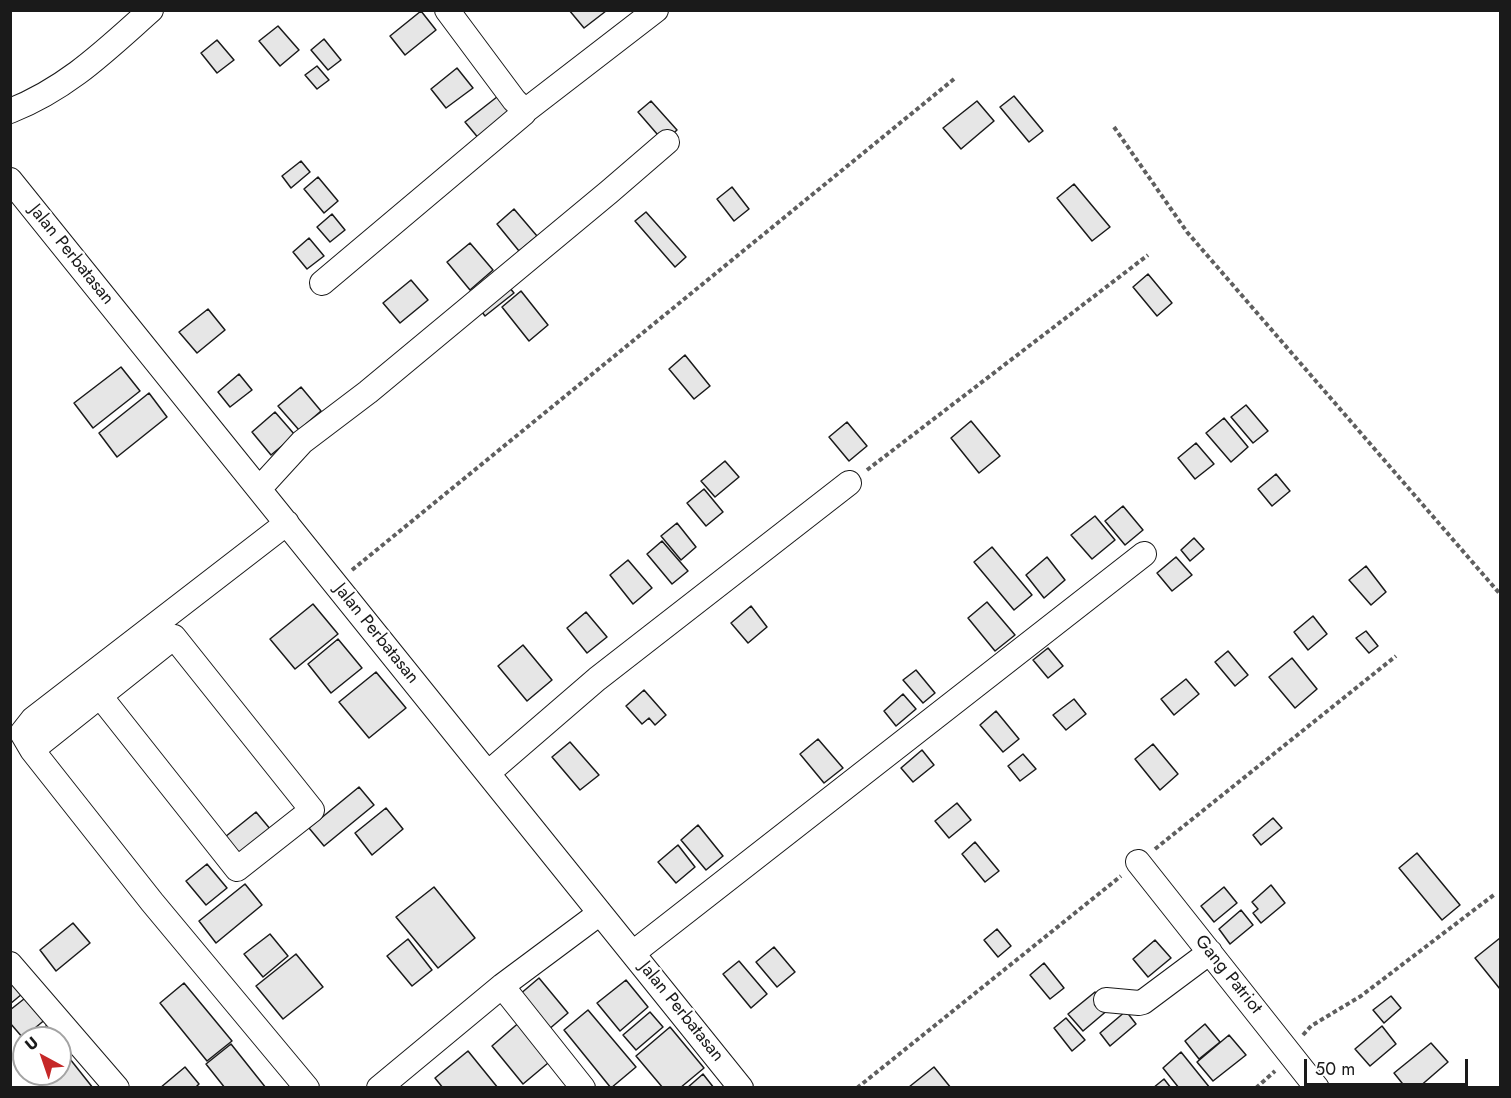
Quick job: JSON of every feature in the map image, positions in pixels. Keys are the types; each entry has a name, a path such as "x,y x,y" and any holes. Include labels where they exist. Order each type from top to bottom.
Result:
{"street":[{"path":"10,111 32,102 81,71 152,10"},
{"path":"447,10 524,113"},
{"path":"322,283 524,113 656,10"},
{"path":"259,489 302,442 368,392 667,142"},
{"name":"Jalan Perbatasan","path":"10,180 741,1088"},
{"path":"488,773 597,679 849,483"},
{"path":"287,523 33,719 22,733 32,750 152,902 307,1088"},
{"path":"633,953 1144,554"},
{"path":"32,750 174,637 312,810 237,869 100,696"},
{"name":"Gang Patriot","path":"1138,862 1317,1088"},
{"path":"379,1088 502,986 600,913"},
{"path":"1106,1000 1143,1002 1210,952"},
{"path":"10,964 117,1088"},
{"path":"502,986 583,1088"}],"path":[{"path":"335,583 954,78"},
{"path":"1114,127 1188,232 1500,594"},
{"path":"849,483 1148,255"},
{"path":"1293,1056 1301,1037 1311,1026 1360,996 1495,894"}],"building":[{"path":"569,10 606,10 606,11 584,28"},
{"path":"421,11 436,30 405,55 390,36"},
{"path":"278,26 299,50 280,66 259,41"},
{"path":"324,39 341,60 328,70 311,50"},
{"path":"217,40 234,60 217,73 201,53"},
{"path":"317,66 329,80 317,89 305,75"},
{"path":"457,68 473,88 446,108 431,89"},
{"path":"502,93 516,110 480,140 465,122"},
{"path":"1014,96 1043,131 1029,142 1000,107"},
{"path":"651,101 677,130 664,142 638,112"},
{"path":"977,101 994,121 961,149 943,128"},
{"path":"301,161 310,172 291,188 282,176"},
{"path":"318,177 338,201 324,213 304,189"},
{"path":"1074,184 1110,227 1092,241 1057,198"},
{"path":"732,187 749,209 734,221 717,199"},
{"path":"514,209 537,236 519,251 497,224"},
{"path":"646,212 686,257 675,267 635,221"},
{"path":"332,214 345,230 330,242 317,227"},
{"path":"309,238 324,256 307,269 293,252"},
{"path":"470,243 493,270 470,290 447,262"},
{"path":"1148,274 1172,303 1157,316 1133,287"},
{"path":"411,280 428,300 400,323 383,303"},
{"path":"504,281 514,293 485,316 476,304"},
{"path":"521,291 548,325 529,341 502,307"},
{"path":"208,309 225,330 197,353 179,332"},
{"path":"685,355 710,386 694,399 669,369"},
{"path":"121,367 140,391 93,428 74,403"},
{"path":"239,374 252,390 230,407 218,392"},
{"path":"301,387 321,411 299,430 278,406"},
{"path":"149,393 167,417 117,457 99,433"},
{"path":"1246,405 1268,431 1253,443 1231,417"},
{"path":"275,412 295,435 271,455 252,432"},
{"path":"1224,418 1248,447 1231,462 1206,433"},
{"path":"971,421 1000,456 979,473 951,438"},
{"path":"847,422 867,446 849,461 829,437"},
{"path":"1196,443 1214,464 1195,479 1178,458"},
{"path":"725,461 739,477 715,497 701,481"},
{"path":"1276,474 1290,491 1272,506 1258,489"},
{"path":"704,489 723,512 706,526 687,503"},
{"path":"1123,506 1143,530 1125,545 1105,521"},
{"path":"1095,516 1115,540 1092,559 1071,535"},
{"path":"677,523 696,547 681,560 661,536"},
{"path":"1194,538 1204,549 1190,561 1181,550"},
{"path":"662,541 688,571 672,584 647,554"},
{"path":"992,547 1032,595 1014,610 974,562"},
{"path":"1047,557 1065,580 1044,598 1026,575"},
{"path":"1176,557 1192,575 1172,591 1157,573"},
{"path":"628,560 652,588 633,604 610,575"},
{"path":"1366,566 1386,592 1371,605 1349,580"},
{"path":"987,602 1015,635 995,651 968,618"},
{"path":"313,604 338,634 295,669 270,639"},
{"path":"751,606 767,627 748,643 731,623"},
{"path":"586,612 607,637 587,653 567,628"},
{"path":"1313,616 1327,634 1308,650 1294,632"},
{"path":"1366,631 1378,646 1369,653 1356,638"},
{"path":"338,639 362,668 331,693 308,664"},
{"path":"523,645 552,680 527,701 498,666"},
{"path":"1048,648 1063,666 1048,678 1033,660"},
{"path":"1228,651 1248,675 1235,686 1215,662"},
{"path":"1292,658 1317,689 1295,708 1269,677"},
{"path":"916,670 935,693 923,703 903,680"},
{"path":"376,672 406,708 369,738 339,702"},
{"path":"1186,679 1199,694 1174,715 1161,699"},
{"path":"644,690 666,715 655,725 649,718 642,724 626,706"},
{"path":"903,694 916,709 896,726 884,711"},
{"path":"1074,699 1086,714 1066,730 1053,715"},
{"path":"996,711 1019,739 1003,752 980,725"},
{"path":"818,739 843,768 824,783 800,754"},
{"path":"570,742 599,775 580,790 552,757"},
{"path":"1153,744 1178,774 1160,790 1135,759"},
{"path":"922,750 934,765 913,782 901,768"},
{"path":"1023,754 1036,769 1020,781 1008,766"},
{"path":"359,787 374,805 324,846 309,828"},
{"path":"957,803 971,820 949,838 935,821"},
{"path":"386,808 403,829 372,855 355,833"},
{"path":"256,812 271,830 240,855 225,837"},
{"path":"1273,818 1282,828 1261,845 1253,835"},
{"path":"698,825 723,856 706,870 681,840"},
{"path":"975,842 999,871 985,882 962,854"},
{"path":"678,845 695,867 676,883 658,862"},
{"path":"1417,853 1460,905 1442,920 1399,868"},
{"path":"207,864 227,888 206,905 186,881"},
{"path":"245,884 262,905 216,943 199,921"},
{"path":"1271,885 1285,903 1261,923 1253,913 1258,909 1252,902"},
{"path":"434,887 475,938 438,968 396,917"},
{"path":"1224,887 1237,903 1214,922 1201,906"},
{"path":"1241,910 1253,925 1230,944 1219,929"},
{"path":"73,923 90,943 56,971 40,950"},
{"path":"997,929 1011,946 998,957 984,940"},
{"path":"270,934 288,956 263,977 244,954"},
{"path":"1500,938 1500,989 1475,958"},
{"path":"408,939 432,970 412,986 387,956"},
{"path":"1155,940 1171,958 1148,977 1133,959"},
{"path":"774,947 795,972 777,987 756,962"},
{"path":"296,954 323,987 283,1019 256,986"},
{"path":"739,961 767,994 751,1008 723,974"},
{"path":"1044,963 1064,988 1050,999 1030,975"},
{"path":"539,978 568,1013 548,1030 519,995"},
{"path":"10,980 22,994 10,1004"},
{"path":"626,980 648,1007 620,1031 597,1003"},
{"path":"184,983 232,1041 207,1061 160,1003"},
{"path":"1095,992 1109,1009 1083,1031 1068,1014"},
{"path":"29,995 47,1018 37,1026 13,1026 10,1023 10,1010"},
{"path":"1391,996 1401,1008 1384,1023 1373,1010"},
{"path":"588,1010 636,1067 611,1088 564,1030"},
{"path":"1126,1011 1136,1024 1110,1046 1100,1033"},
{"path":"650,1012 663,1027 636,1050 623,1035"},
{"path":"1066,1018 1085,1040 1072,1051 1054,1028"},
{"path":"522,1020 554,1058 523,1084 492,1046"},
{"path":"1205,1024 1220,1042 1199,1059 1185,1041"},
{"path":"1382,1026 1396,1044 1370,1066 1355,1049"},
{"path":"670,1027 704,1068 680,1088 663,1088 636,1056"},
{"path":"1229,1035 1246,1055 1213,1081 1197,1062"},
{"path":"1431,1043 1448,1062 1418,1088 1406,1088 1394,1073"},
{"path":"231,1044 266,1088 225,1088 206,1064"},
{"path":"468,1051 498,1088 443,1088 435,1078"},
{"path":"1181,1052 1210,1088 1179,1088 1163,1068"},
{"path":"72,1062 93,1088 41,1088 40,1086 72,1086"},
{"path":"185,1067 199,1084 195,1088 160,1088"},
{"path":"934,1067 951,1088 909,1087"},
{"path":"703,1074 714,1088 687,1088"},
{"path":"1164,1079 1171,1088 1153,1088"}]}
